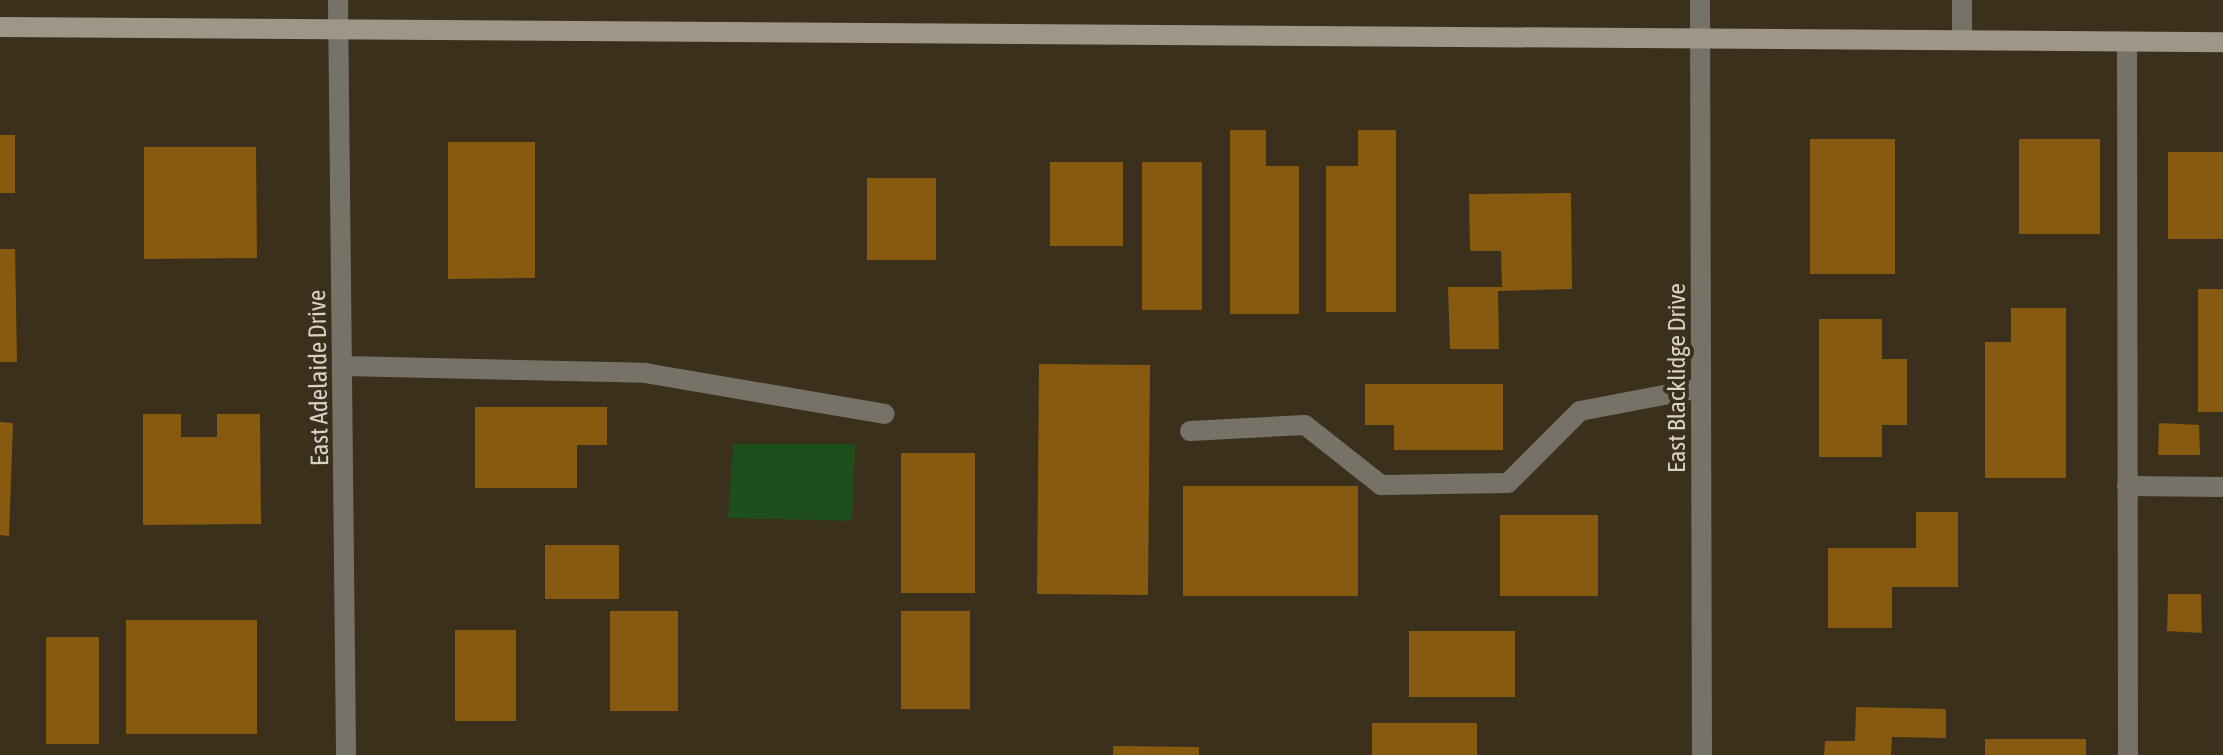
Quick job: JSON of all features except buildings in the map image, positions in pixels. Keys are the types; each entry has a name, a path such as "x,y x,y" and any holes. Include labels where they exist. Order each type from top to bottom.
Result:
{"street":[{"name":"East Adelaide Drive","path":"338,0 346,755"},
{"name":"East Blacklidge Drive","path":"1700,0 1702,755"},
{"path":"1962,0 1962,40"},
{"path":"0,27 2223,42"},
{"path":"2127,42 2128,755"},
{"path":"343,366 645,373 884,414"},
{"path":"1190,431 1306,425 1380,484 1508,483 1580,410 1701,388"},
{"path":"2128,486 2223,487"}],"green space":[{"path":"733,444 855,444 852,521 728,518"}]}
